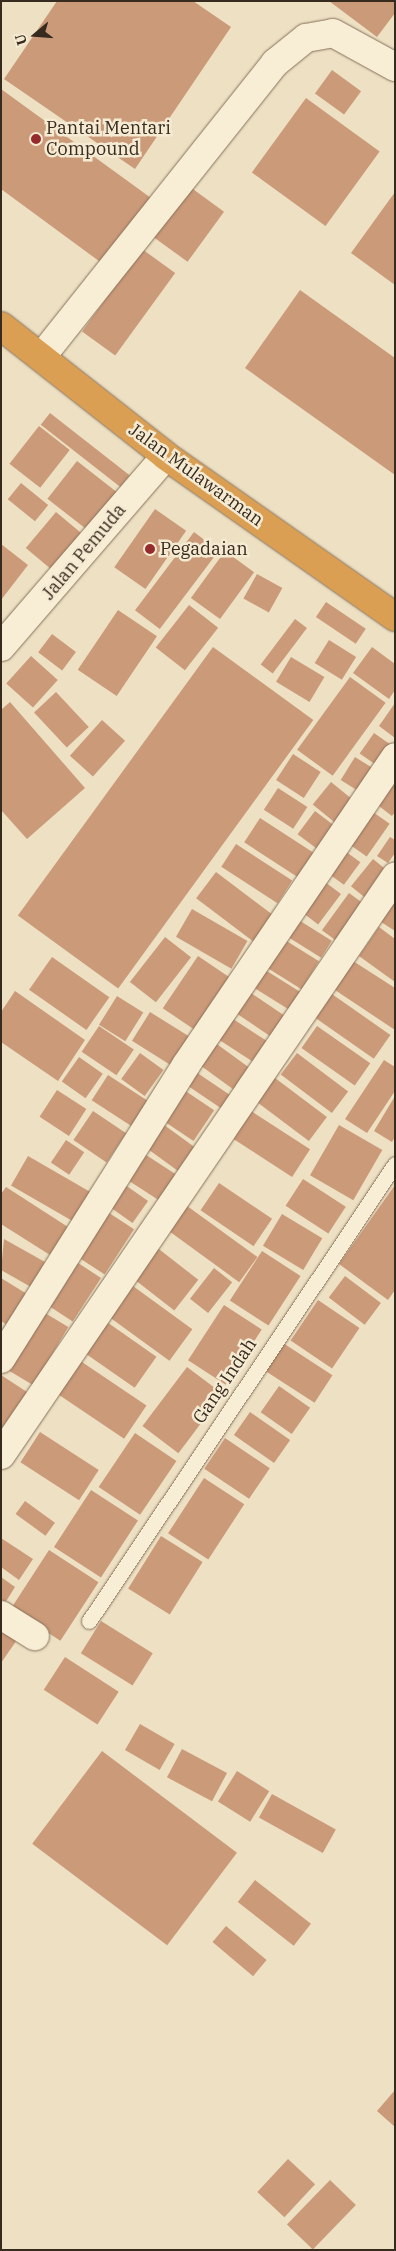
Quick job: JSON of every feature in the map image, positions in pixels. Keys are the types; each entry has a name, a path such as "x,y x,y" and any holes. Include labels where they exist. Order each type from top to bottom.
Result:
{"highway":[{"name":"Jalan Mulawarman","path":"1,326 42,356 166,456 395,617"}],"street":[{"path":"42,356 274,63 306,38 333,33 395,67"},
{"name":"Jalan Pemuda","path":"1,647 166,456"},
{"path":"1,1358 52,1272 186,1065 395,758"},
{"path":"1,1455 395,877"},
{"path":"1,1615 35,1636"}],"lane":[{"name":"Gang Indah","path":"89,1621 395,1164"}],"building":[{"path":"57,1 193,1 231,27 135,169 4,79"},
{"path":"329,1 395,1 395,13 377,37"},
{"path":"332,70 361,91 344,115 315,93"},
{"name":"Pantai Mentari Compound","path":"1,89 151,198 103,264 1,189"},
{"path":"306,98 380,151 326,226 252,172"},
{"path":"186,184 224,212 188,262 150,234"},
{"path":"395,192 395,285 351,253"},
{"path":"142,249 175,273 115,356 82,332"},
{"path":"300,290 395,358 395,475 245,368"},
{"path":"50,413 130,475 120,487 41,425"},
{"path":"39,426 70,450 40,488 9,464"},
{"path":"77,461 118,493 88,531 47,499"},
{"path":"21,483 48,505 35,521 8,499"},
{"name":"Pegadaian","path":"155,509 186,531 145,589 114,567"},
{"path":"56,512 86,537 56,573 26,548"},
{"path":"194,532 219,551 160,629 135,610"},
{"path":"1,544 28,565 1,600"},
{"path":"225,551 254,572 220,619 191,598"},
{"path":"257,574 282,588 269,613 243,598"},
{"path":"326,602 366,629 356,644 316,617"},
{"path":"189,605 218,628 185,670 156,648"},
{"path":"118,610 157,636 117,696 78,670"},
{"path":"295,619 307,628 273,674 261,665"},
{"path":"52,634 76,652 62,670 38,652"},
{"path":"329,640 356,657 342,680 315,663"},
{"path":"213,647 313,720 118,988 18,916"},
{"path":"372,647 395,664 395,690 389,699 353,673"},
{"path":"31,656 58,680 33,708 6,683"},
{"path":"291,657 324,677 309,702 276,682"},
{"path":"350,677 386,703 333,776 297,750"},
{"path":"56,692 89,727 67,748 34,712"},
{"path":"10,702 85,788 27,839 1,810 1,710"},
{"path":"395,703 395,738 379,726"},
{"path":"102,720 125,741 93,776 70,756"},
{"path":"374,733 394,747 379,767 360,753"},
{"path":"293,754 321,772 304,798 276,780"},
{"path":"355,757 377,771 363,794 341,780"},
{"path":"395,776 395,812 392,816 375,803"},
{"path":"331,782 359,805 341,827 313,805"},
{"path":"278,788 307,807 293,829 264,810"},
{"path":"370,810 390,824 367,857 347,843"},
{"path":"315,811 336,827 318,850 298,834"},
{"path":"260,818 318,856 302,880 244,842"},
{"path":"390,837 395,840 395,853 388,863 377,856"},
{"path":"236,844 292,880 277,903 221,867"},
{"path":"345,851 360,862 344,885 329,874"},
{"path":"373,859 388,871 366,898 351,886"},
{"path":"216,872 277,918 257,944 196,898"},
{"path":"325,882 341,894 318,924 302,912"},
{"path":"349,893 364,904 337,941 322,930"},
{"path":"395,897 395,931 378,920"},
{"path":"192,909 247,941 231,969 176,937"},
{"path":"297,919 332,941 321,958 286,936"},
{"path":"379,927 395,939 395,982 359,956"},
{"path":"165,937 191,957 156,1002 130,982"},
{"path":"285,940 319,961 301,989 268,968"},
{"path":"198,956 232,979 197,1031 163,1008"},
{"path":"52,957 109,997 86,1030 29,990"},
{"path":"353,961 395,988 395,1030 335,990"},
{"path":"262,968 304,994 292,1012 251,986"},
{"path":"15,991 85,1040 58,1081 1,1042 1,1012"},
{"path":"248,991 286,1017 272,1037 234,1012"},
{"path":"329,992 390,1035 374,1059 312,1016"},
{"path":"117,996 143,1012 125,1041 99,1025"},
{"path":"150,1012 194,1040 176,1068 132,1041"},
{"path":"233,1019 267,1041 253,1062 219,1040"},
{"path":"99,1026 134,1049 116,1075 82,1052"},
{"path":"317,1026 370,1063 355,1085 302,1048"},
{"path":"214,1042 253,1070 237,1092 198,1064"},
{"path":"140,1053 163,1070 145,1096 121,1079"},
{"path":"297,1053 348,1092 332,1113 281,1075"},
{"path":"79,1057 103,1074 86,1098 62,1082"},
{"path":"384,1060 395,1067 395,1091 367,1133 345,1119"},
{"path":"193,1070 230,1095 221,1108 184,1083"},
{"path":"108,1075 150,1102 134,1127 92,1100"},
{"path":"275,1078 327,1117 309,1141 257,1102"},
{"path":"181,1088 214,1110 193,1141 160,1119"},
{"path":"57,1090 86,1109 69,1136 40,1117"},
{"path":"395,1096 395,1137 392,1142 374,1131"},
{"path":"248,1109 310,1149 292,1177 230,1137"},
{"path":"93,1111 126,1133 107,1162 73,1140"},
{"path":"160,1122 195,1147 178,1171 143,1145"},
{"path":"339,1125 382,1150 353,1200 310,1175"},
{"path":"66,1140 84,1152 69,1175 51,1162"},
{"path":"143,1153 181,1178 164,1204 126,1179"},
{"path":"28,1156 93,1194 76,1223 11,1185"},
{"path":"303,1179 346,1207 328,1234 286,1206"},
{"path":"121,1182 148,1201 133,1223 106,1204"},
{"path":"219,1183 272,1219 254,1246 201,1210"},
{"path":"395,1185 395,1290 388,1300 339,1264"},
{"path":"6,1187 68,1227 50,1255 1,1224 1,1194"},
{"path":"183,1203 257,1257 239,1282 165,1228"},
{"path":"103,1209 134,1229 105,1274 74,1254"},
{"path":"282,1214 322,1238 303,1270 263,1246"},
{"path":"4,1239 45,1262 31,1287 1,1270"},
{"path":"155,1246 198,1280 174,1311 131,1277"},
{"path":"262,1251 301,1276 268,1326 230,1300"},
{"path":"75,1261 101,1278 73,1321 47,1305"},
{"path":"214,1268 232,1282 208,1313 190,1299"},
{"path":"345,1276 381,1303 365,1325 329,1298"},
{"path":"1,1278 27,1294 7,1325 1,1321"},
{"path":"126,1281 192,1329 169,1361 103,1313"},
{"path":"318,1300 359,1328 332,1369 291,1341"},
{"path":"224,1305 262,1330 226,1385 188,1360"},
{"path":"40,1310 68,1327 33,1385 5,1368"},
{"path":"104,1320 156,1357 135,1388 82,1351"},
{"path":"283,1343 332,1375 315,1403 265,1371"},
{"path":"76,1358 146,1406 124,1439 54,1391"},
{"path":"187,1367 223,1394 178,1453 142,1426"},
{"path":"1,1375 30,1394 1,1440"},
{"path":"279,1386 310,1408 292,1434 261,1412"},
{"path":"250,1412 290,1440 274,1463 234,1435"},
{"path":"40,1432 99,1470 79,1500 20,1462"},
{"path":"135,1433 176,1461 140,1515 99,1487"},
{"path":"225,1438 270,1468 249,1499 204,1469"},
{"path":"204,1478 244,1504 208,1559 168,1533"},
{"path":"91,1490 138,1520 101,1578 54,1547"},
{"path":"25,1501 55,1523 46,1536 16,1514"},
{"path":"161,1536 203,1562 170,1615 128,1589"},
{"path":"1,1538 33,1559 19,1580 1,1567"},
{"path":"49,1550 98,1582 60,1641 11,1609"},
{"path":"1,1577 15,1587 5,1603 1,1601"},
{"path":"1,1621 21,1634 1,1663"},
{"path":"101,1621 153,1653 133,1686 81,1653"},
{"path":"65,1657 119,1692 97,1725 44,1690"},
{"path":"140,1724 175,1744 160,1770 125,1750"},
{"path":"182,1749 227,1773 212,1801 167,1777"},
{"path":"102,1751 237,1853 167,1945 32,1844"},
{"path":"237,1771 269,1791 250,1822 218,1802"},
{"path":"272,1794 336,1829 323,1853 259,1818"},
{"path":"255,1880 311,1924 294,1946 238,1902"},
{"path":"226,1926 267,1960 253,1976 213,1942"},
{"path":"395,2090 395,2127 377,2111"},
{"path":"288,2159 315,2184 284,2217 257,2192"},
{"path":"330,2180 356,2205 313,2250 287,2225"}],"place":[{"name":"Pantai Mentari Compound","path":"36,139"},
{"name":"Pegadaian","path":"150,549"}]}
